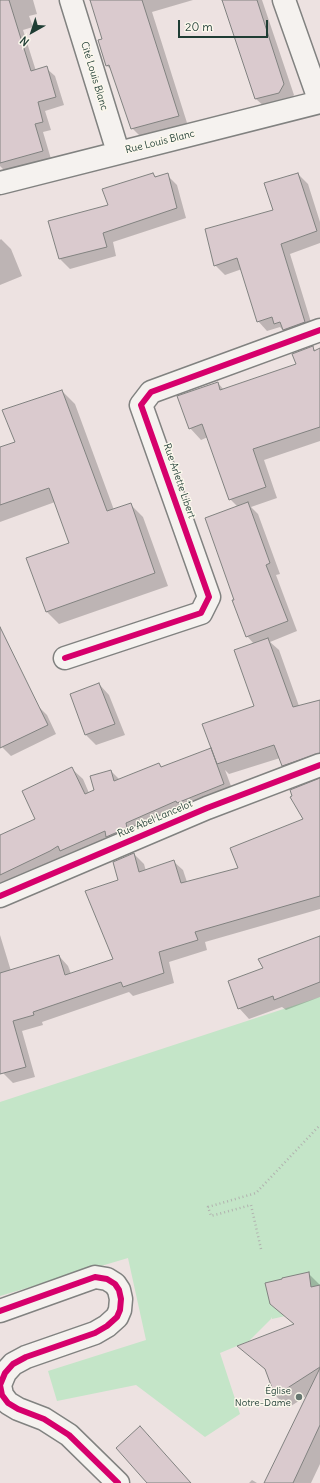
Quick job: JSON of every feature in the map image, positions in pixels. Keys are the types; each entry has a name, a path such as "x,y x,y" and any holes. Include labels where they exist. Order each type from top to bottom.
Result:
{"street":[{"name":"Cité Louis Blanc","path":"71,0 118,152"},
{"path":"284,0 320,102"},
{"name":"Rue Louis Blanc","path":"0,183 320,102"},
{"name":"Rue Arlette Libert","path":"65,658 200,613 209,597 142,405 151,392 320,330"},
{"name":"Rue Abel Lancelot","path":"0,896 207,808 320,765"},
{"path":"0,1310 95,1277 107,1279 115,1284 119,1290 121,1299 120,1310 117,1317 107,1326 95,1333 26,1357 13,1364 5,1373 0,1385 2,1395 8,1403 18,1409 44,1419 69,1435 118,1483"}],"path":[{"path":"261,1248 251,1205 211,1216 208,1207 256,1193 320,1125"}],"green space":[{"path":"320,997 320,1313 312,1310 272,1319 271,1317 271,1319 249,1341 220,1353 240,1414 205,1437 136,1385 57,1401 48,1371 146,1340 128,1258 0,1296 0,1102"}],"building":[{"path":"0,0 9,0 31,71 47,66 56,97 38,102 43,122 35,124 43,151 0,163"},
{"path":"90,0 142,0 179,116 131,129 109,65 106,66 98,40 102,39"},
{"path":"222,0 257,0 284,84 279,93 255,99"},
{"path":"153,173 155,177 168,173 177,208 103,233 107,247 59,259 48,221 108,205 102,189"},
{"path":"298,173 317,231 281,244 305,322 283,330 280,322 274,324 272,317 257,322 237,258 214,266 205,229 273,210 264,183"},
{"path":"313,346 314,351 320,348 320,427 253,449 266,487 229,500 202,424 189,429 177,396 218,382 220,390 296,364 292,354"},
{"path":"62,390 107,511 131,503 155,573 46,612 26,558 69,543 49,488 0,505 0,447 15,442 2,410"},
{"path":"248,502 270,563 266,565 288,621 246,637 205,518"},
{"path":"0,627 48,725 0,748"},
{"path":"268,638 293,707 320,700 320,753 282,766 274,745 217,764 202,724 254,706 234,650"},
{"path":"99,683 115,724 85,735 70,694"},
{"path":"211,748 224,784 177,803 176,801 126,823 127,828 106,837 105,831 60,851 58,846 0,875 0,835 35,819 22,791 72,767 85,794 94,790 90,776 111,770 114,781 159,763 161,767"},
{"path":"320,778 320,896 195,932 198,940 159,952 164,973 123,987 121,982 33,1012 34,1015 13,1021 26,1067 0,1074 0,973 59,955 65,975 113,959 85,891 118,880 113,862 134,853 139,872 174,860 181,883 238,868 230,848 303,819 290,797 292,796 290,790"},
{"path":"320,936 320,982 274,1000 273,996 238,1009 228,981 263,968 258,959"},
{"path":"309,1272 311,1287 320,1285 320,1367 275,1396 265,1369 237,1346 294,1324 270,1304 265,1283"},
{"path":"320,1368 320,1425 293,1483 264,1483"},
{"path":"140,1426 191,1483 147,1483 116,1448"}],"cycle path":[{"path":"65,658 201,613 209,597 141,405 151,392 320,330"},
{"path":"0,896 207,808 320,765"},
{"path":"0,1311 95,1277 107,1279 115,1284 119,1290 121,1299 120,1310 117,1317 107,1326 95,1333 26,1357 13,1364 5,1373 0,1385 2,1395 8,1403 18,1409 44,1419 69,1435 118,1483"}],"place":[{"name":"Église Notre-Dame","path":"299,1397"}]}
